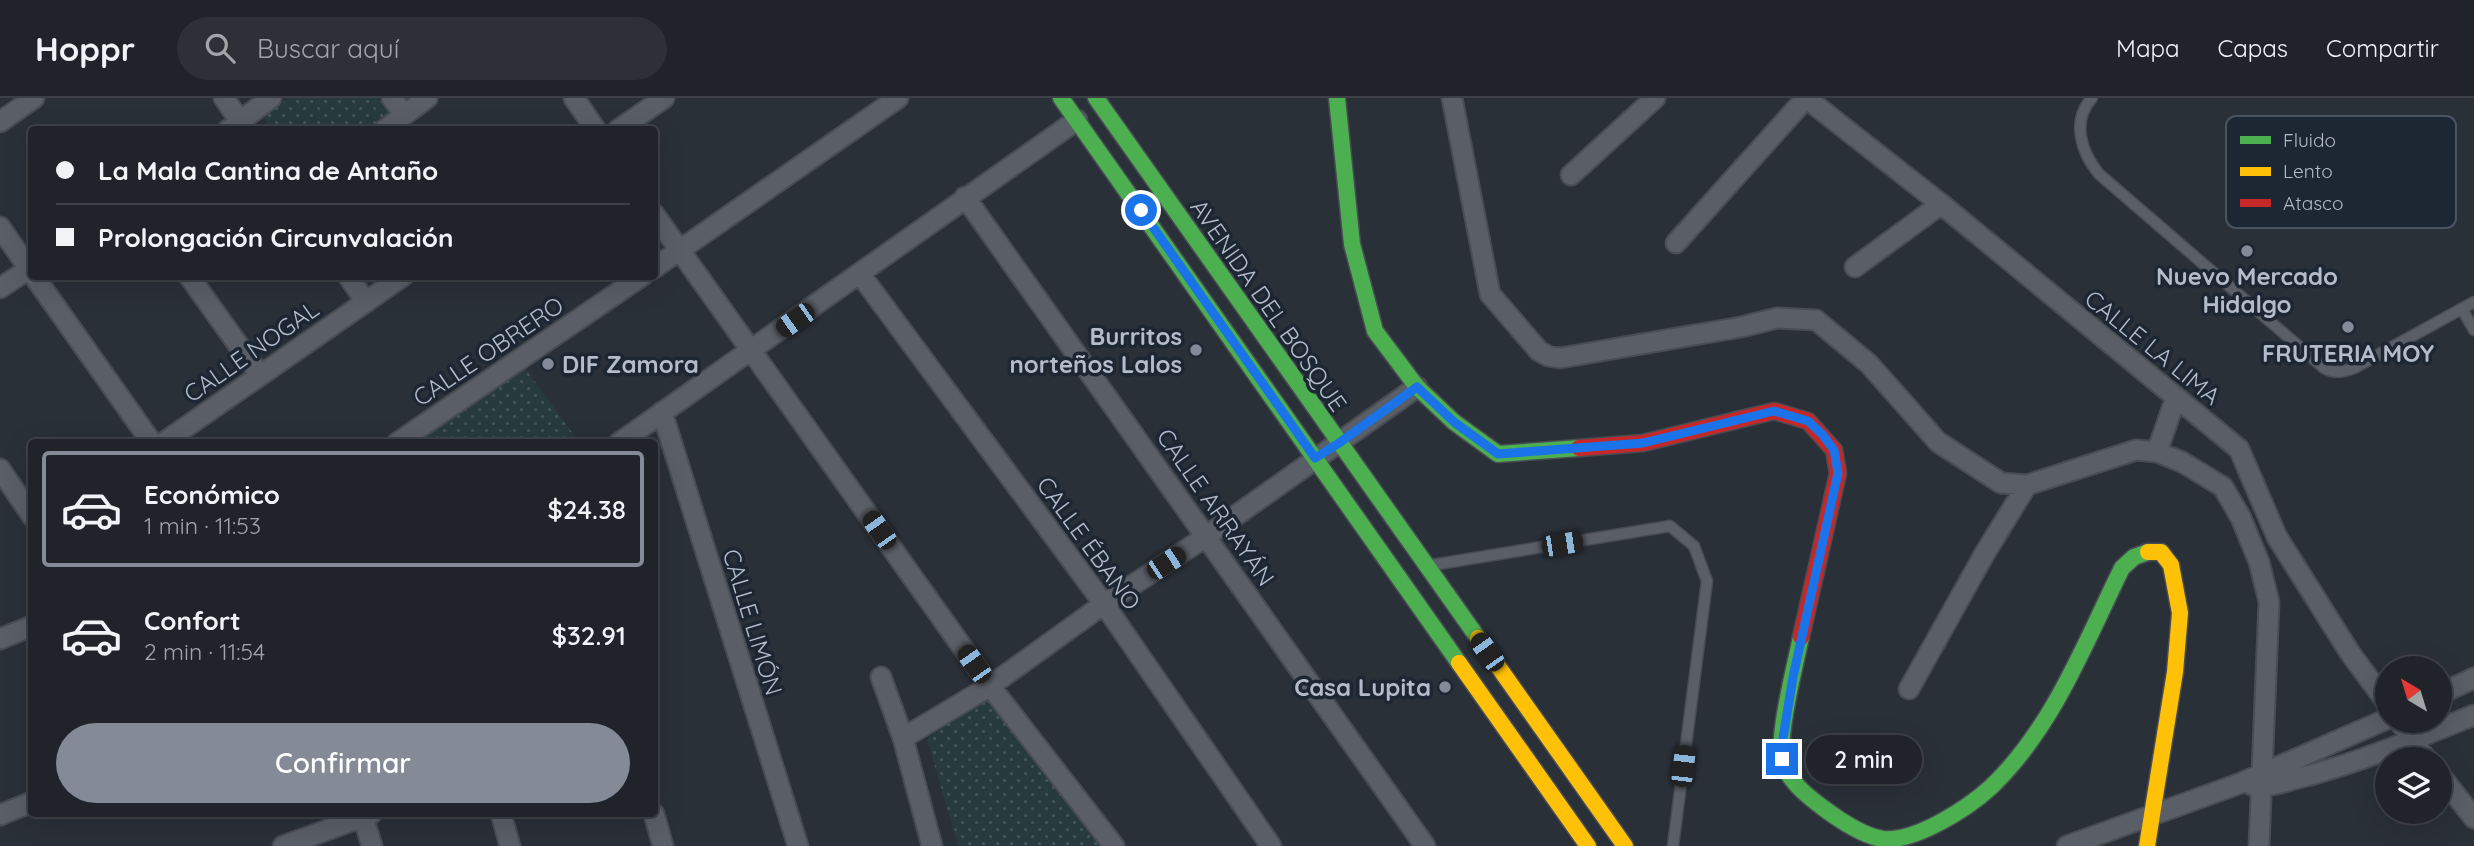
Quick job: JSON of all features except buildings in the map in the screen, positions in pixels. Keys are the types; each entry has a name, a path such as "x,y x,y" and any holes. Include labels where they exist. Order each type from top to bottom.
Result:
{"street":[{"path":"0,122 34,98"},
{"path":"224,98 238,126"},
{"path":"239,126 271,98"},
{"path":"392,98 404,115"},
{"path":"389,126 427,98"},
{"path":"574,98 593,126"},
{"path":"624,126 664,98"},
{"path":"658,265 898,98"},
{"name":"AVENIDA DEL BOSQUE","path":"1061,98 1315,458 1412,571 1625,846"},
{"name":"AVENIDA DEL BOSQUE","path":"1096,98 1339,443 1412,571 1588,846"},
{"path":"1337,98 1352,244 1375,331 1417,387 1454,422 1498,454 1643,443 1774,411 1808,421 1834,450 1838,473 1793,677 1782,759 1786,771 1818,806 1865,832 1886,843 1939,824 1990,789 2021,753 2052,706 2122,568 2139,553 2161,552 2171,565 2180,613 2175,673 2147,846"},
{"path":"1452,98 1490,294 1539,351 1548,356 1560,358 1741,327 1777,318 1816,320 1869,364 1938,442 2001,483 2027,485 2136,450 2157,452 2182,462 2223,487 2241,518 2259,562 2269,602 2259,846"},
{"path":"1571,175 1655,98"},
{"path":"1676,243 1806,98"},
{"name":"CALLE LA LIMA","path":"1806,98 1941,204 2239,449 2277,537 2350,653 2375,687"},
{"path":"625,439 1077,120"},
{"name":"CALLE ARRAYÁN","path":"965,197 1425,846"},
{"path":"1855,267 1941,204"},
{"path":"658,220 990,686 1114,846"},
{"path":"0,228 28,266"},
{"path":"0,288 28,273"},
{"name":"CALLE ÉBANO","path":"860,274 1104,604 1271,846"},
{"path":"38,280 149,439"},
{"path":"192,280 259,374"},
{"path":"351,280 366,302"},
{"name":"CALLE NOGAL","path":"169,439 397,280"},
{"name":"CALLE OBRERO","path":"403,439 636,280"},
{"path":"903,738 990,686 1417,387"},
{"path":"2157,452 2176,397"},
{"name":"CALLE LIMÓN","path":"662,412 798,846"},
{"path":"0,469 28,510"},
{"path":"1909,689 1985,553 2027,485"},
{"path":"0,639 28,628"},
{"path":"881,677 903,738 932,846"},
{"path":"2452,688 2474,678"},
{"path":"2067,846 2241,783 2317,774 2474,715"},
{"path":"2261,780 2375,725"},
{"path":"2407,733 2417,747"},
{"path":"2452,790 2474,818"},
{"path":"0,815 28,804"},
{"path":"283,846 362,817"},
{"path":"367,817 372,846"},
{"path":"502,817 510,846"},
{"path":"655,817 663,846"}],"lane":[{"path":"2092,98 2081,117 2081,146 2099,174 2324,368 2341,373 2354,368 2474,302"},
{"path":"2462,309 2474,330"},
{"path":"1412,571 1670,526 1694,546 1707,581 1673,846"}],"green space":[{"path":"290,98 378,98 391,117 378,126 269,126 263,116"},
{"path":"524,367 577,439 412,439"},
{"path":"992,692 1104,846 958,846 927,739"}],"traffic: fast":[{"path":"1061,98 1459,663"},
{"path":"1096,98 1478,638"},
{"path":"1337,98 1352,244 1375,331 1417,387 1454,422 1498,454 1579,448"},
{"path":"1801,637 1782,732 1784,766 1798,786 1810,797 1835,817 1859,831 1883,839 1911,835 1941,822 1969,804 1991,787 2013,764 2050,712 2066,684 2122,568 2134,557 2148,552"}],"traffic: slow":[{"path":"2147,846 2175,672 2180,613 2171,565 2161,552 2148,552"},
{"path":"1478,638 1625,846"},
{"path":"1459,663 1588,846"}],"traffic: jam":[{"path":"1579,448 1643,443 1774,411 1808,421 1834,450 1838,473 1801,637"}],"place":[{"name":"Nuevo Mercado Hidalgo","path":"2247,251"},
{"name":"FRUTERIA MOY","path":"2348,327"},
{"name":"Burritos norteños Lalos","path":"1196,350"},
{"name":"DIF Zamora","path":"548,364"},
{"name":"Casa Lupita","path":"1445,687"}],"route":[{"path":"1141,210 1315,458 1417,387 1454,422 1498,454 1643,443 1774,411 1808,421 1834,450 1838,473 1793,677 1782,759"}]}
